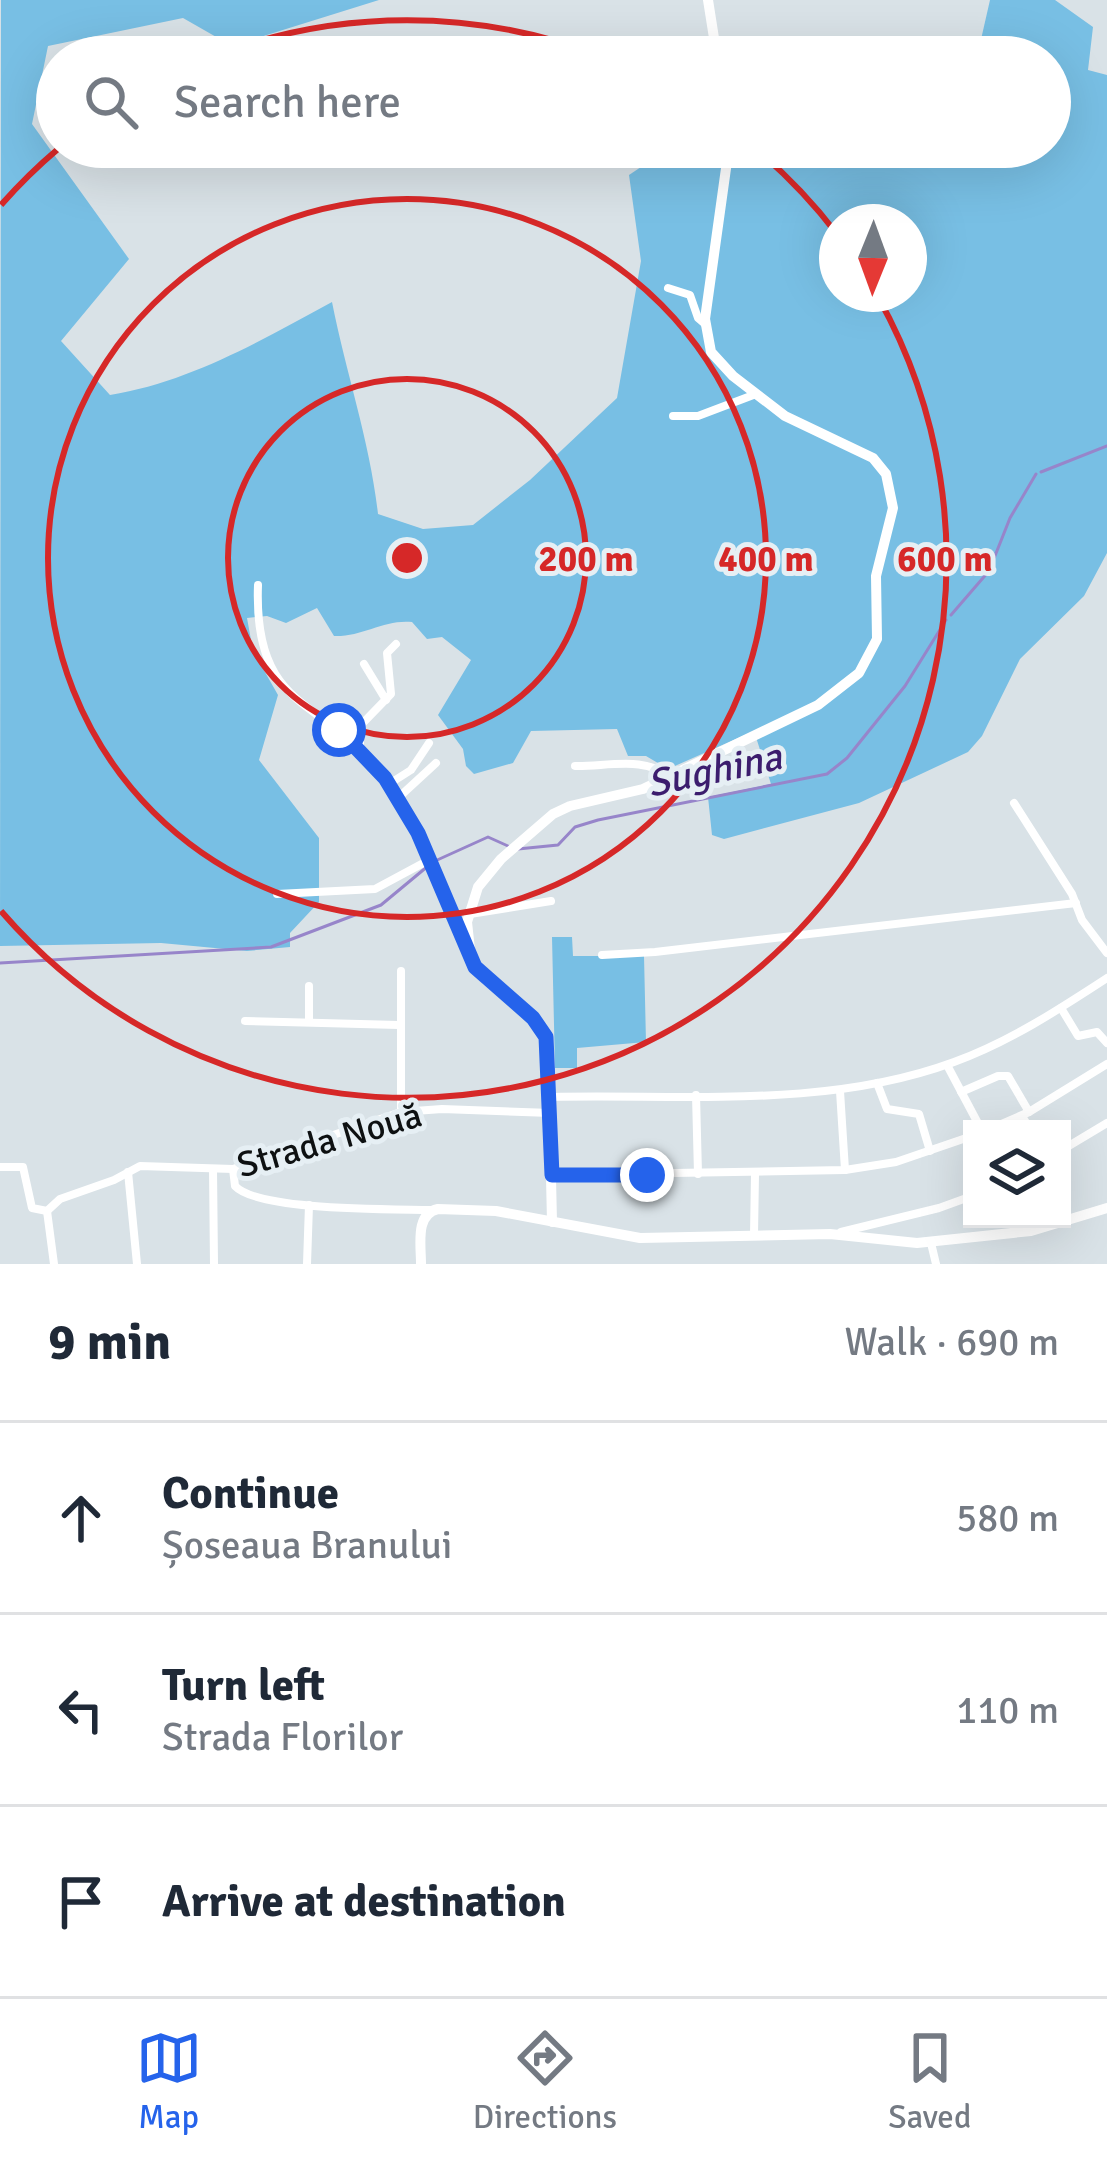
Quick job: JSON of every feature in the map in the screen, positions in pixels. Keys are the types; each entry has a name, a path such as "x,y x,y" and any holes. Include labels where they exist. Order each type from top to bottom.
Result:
{"main road":[{"path":"708,0 714,36"},
{"path":"552,1222 550,1053 543,1031 480,974 471,959 469,914 478,887 513,848 562,810 628,794 668,778 830,698 864,666 877,639 876,576 893,508 886,474 873,458 811,431 756,394 715,358 705,324 726,168"},
{"path":"421,1264 422,1227 430,1210 496,1211 640,1238 858,1233 931,1243 1046,1228 1107,1208"}],"street":[{"path":"668,288 690,295 705,324"},
{"path":"673,416 698,416 756,394"},
{"path":"258,585 258,633 278,679 296,701 360,748 389,784 467,941"},
{"path":"360,748 360,726 392,689 387,653 396,644"},
{"path":"364,664 386,700"},
{"path":"389,784 411,770 429,743"},
{"path":"398,798 436,763"},
{"path":"575,766 648,763 668,778"},
{"path":"1014,803 1082,920 1107,953"},
{"path":"277,894 375,889 430,860"},
{"path":"469,914 551,901"},
{"path":"602,955 1076,903"},
{"path":"401,971 401,1112"},
{"path":"551,1097 839,1091 877,1083 947,1065 1015,1035 1107,978"},
{"path":"309,986 309,1022"},
{"path":"1060,1008 1078,1036 1097,1032 1107,1043"},
{"path":"245,1021 399,1025"},
{"path":"1009,1120 1107,1064"},
{"path":"947,1065 980,1120"},
{"path":"962,1092 1008,1076 1027,1120"},
{"path":"877,1083 887,1109 919,1114 930,1151"},
{"path":"839,1091 845,1171"},
{"path":"696,1095 698,1174"},
{"name":"Strada Nouă","path":"47,1211 60,1199 148,1164 233,1169 401,1112 551,1113"},
{"path":"1071,1145 1107,1123"},
{"path":"552,1175 845,1171 896,1162 963,1139"},
{"path":"0,1167 23,1167 32,1208 47,1211 53,1264"},
{"path":"213,1169 214,1264"},
{"path":"233,1169 235,1186 244,1195 308,1204 430,1210"},
{"path":"128,1172 136,1264"},
{"path":"754,1174 754,1235"},
{"path":"858,1233 963,1199"},
{"path":"308,1204 308,1264"},
{"path":"931,1243 935,1264"}],"shaded area":[{"path":"1,0 379,0 264,36 214,36 183,18 96,36 36,36 32,124 36,168 64,168 129,259 61,341 110,395 197,370 332,302 378,514 423,529 473,525 530,480 617,398 641,261 629,175 640,168 1071,168 1071,36 982,36 990,0 1055,0 1093,27 1088,70 1107,75 1107,553 1084,596 1020,659 982,736 968,752 859,803 724,839 712,835 708,797 771,784 754,731 668,769 646,756 628,756 617,729 531,731 513,763 474,774 466,766 463,749 438,715 471,660 442,637 427,639 412,622 334,636 317,608 286,623 267,616 247,618 253,651 278,695 259,760 319,838 319,902 290,933 290,947 247,951 161,943 0,946"},
{"path":"552,937 572,937 573,956 644,956 646,1042 577,1048 577,1068 555,1068"}],"waterway":[{"name":"Sughina","path":"1041,472 1107,446"},
{"name":"Sughina","path":"951,615 989,571 1010,518 1036,474"},
{"name":"Sughina","path":"518,849 558,845 575,827 598,820 827,774 847,758 905,686 946,620"},
{"name":"Sughina","path":"435,861 488,837 508,846"},
{"name":"Sughina","path":"0,963 271,947 381,905 428,866"}],"route":[{"path":"339,730 385,778 418,833 475,967 533,1018 546,1037 552,1175 647,1175"}]}
